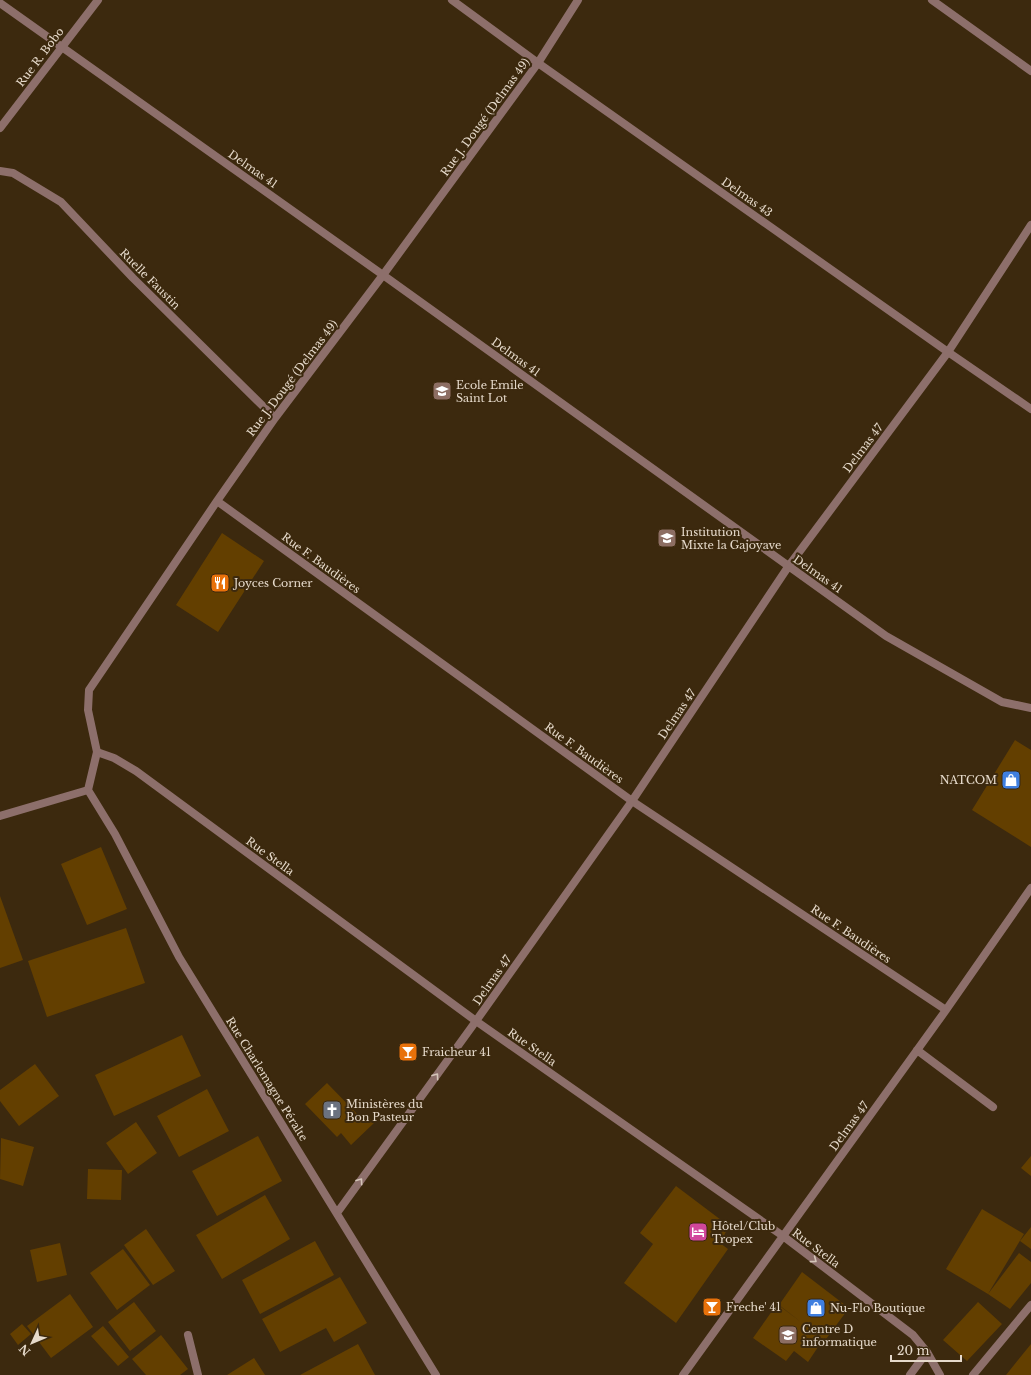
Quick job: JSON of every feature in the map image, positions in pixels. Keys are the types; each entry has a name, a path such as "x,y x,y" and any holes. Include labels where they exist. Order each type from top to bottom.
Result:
{"street":[{"name":"Rue R. Bobo","path":"0,128 98,0"},
{"name":"Delmas 43","path":"452,0 538,63 1031,409"},
{"name":"Rue J. Dougé (Delmas 49)","path":"88,790 97,752 88,710 89,690 275,418 383,275 538,63 578,0"},
{"path":"932,0 1031,71"},
{"name":"Delmas 41","path":"0,3 383,275 886,636 1002,702 1031,708"},
{"name":"Ruelle Faustin","path":"0,171 13,173 61,202 133,278 275,418"},
{"name":"Delmas 47","path":"337,1212 476,1021 632,801 788,567 948,352 1031,225"},
{"name":"Rue F. Baudières","path":"217,501 632,801 946,1010"},
{"name":"Rue Stella","path":"97,752 114,758 136,771 476,1021 783,1236 914,1335 927,1352 940,1375"},
{"path":"0,816 88,790"},
{"name":"Rue Charlemagne Péralte","path":"88,790 115,834 179,957 436,1375"},
{"name":"Delmas 47","path":"683,1375 946,1010 1031,888"},
{"path":"917,1050 993,1107"},
{"path":"974,1375 1031,1305"},
{"path":"188,1335 198,1375"},
{"path":"910,1375 927,1352"}],"building":[{"name":"Joyces Corner","path":"222,533 264,561 218,632 176,605"},
{"name":"NATCOM","path":"1015,740 1031,750 1031,847 972,810"},
{"path":"101,847 127,909 87,925 61,864"},
{"path":"0,896 23,960 0,968"},
{"path":"126,928 145,983 47,1017 28,961"},
{"path":"182,1035 201,1076 114,1116 95,1075"},
{"path":"35,1064 59,1096 19,1126 0,1101 0,1090"},
{"name":"Ministères du Bon Pasteur","path":"327,1083 362,1119 367,1115 374,1123 351,1145 341,1133 337,1137 305,1104"},
{"path":"207,1089 229,1131 179,1157 157,1116"},
{"path":"136,1122 157,1153 128,1174 106,1143"},
{"path":"258,1136 282,1181 217,1216 192,1171"},
{"path":"1,1138 34,1147 23,1186 0,1179"},
{"path":"1031,1156 1031,1176 1021,1168"},
{"path":"88,1169 122,1170 121,1200 87,1199"},
{"path":"676,1186 729,1226 720,1243 728,1249 676,1323 624,1283 653,1244 640,1233"},
{"path":"265,1195 290,1239 222,1279 196,1235"},
{"path":"982,1209 1024,1234 988,1294 946,1269"},
{"path":"1031,1227 1031,1249 1020,1241"},
{"path":"146,1229 175,1271 153,1285 124,1245"},
{"path":"315,1241 334,1275 260,1314 242,1280"},
{"path":"60,1243 67,1275 37,1282 30,1250"},
{"path":"123,1249 150,1285 117,1310 90,1273"},
{"path":"1019,1253 1031,1262 1031,1283 1010,1309 988,1294"},
{"path":"802,1272 849,1308 826,1339 824,1338 808,1362 794,1351 786,1361 753,1338 777,1304 801,1322 779,1305"},
{"path":"340,1277 367,1323 334,1342 326,1328 280,1352 262,1319"},
{"path":"70,1294 93,1327 51,1358 27,1326"},
{"path":"134,1302 156,1331 130,1351 108,1322"},
{"path":"978,1302 1002,1324 967,1361 943,1340"},
{"path":"22,1324 31,1334 18,1345 10,1334"},
{"path":"103,1326 129,1357 118,1366 91,1336"},
{"path":"161,1335 188,1369 180,1375 146,1375 132,1359"},
{"path":"358,1344 375,1375 300,1375"},
{"path":"1031,1344 1031,1375 1006,1375"},
{"path":"254,1358 265,1375 227,1375"}],"place":[{"name":"Ecole Emile Saint Lot","path":"442,391"},
{"name":"Institution Mixte la Gajoyave","path":"667,538"},
{"name":"Joyces Corner","path":"220,583"},
{"name":"NATCOM","path":"1011,780"},
{"name":"Fraicheur 41","path":"408,1052"},
{"name":"Ministères du Bon Pasteur","path":"332,1110"},
{"name":"Hôtel/Club Tropex","path":"698,1232"},
{"name":"Freche' 41","path":"712,1307"},
{"name":"Nu-Flo Boutique","path":"816,1308"},
{"name":"Centre D informatique","path":"788,1335"}]}
